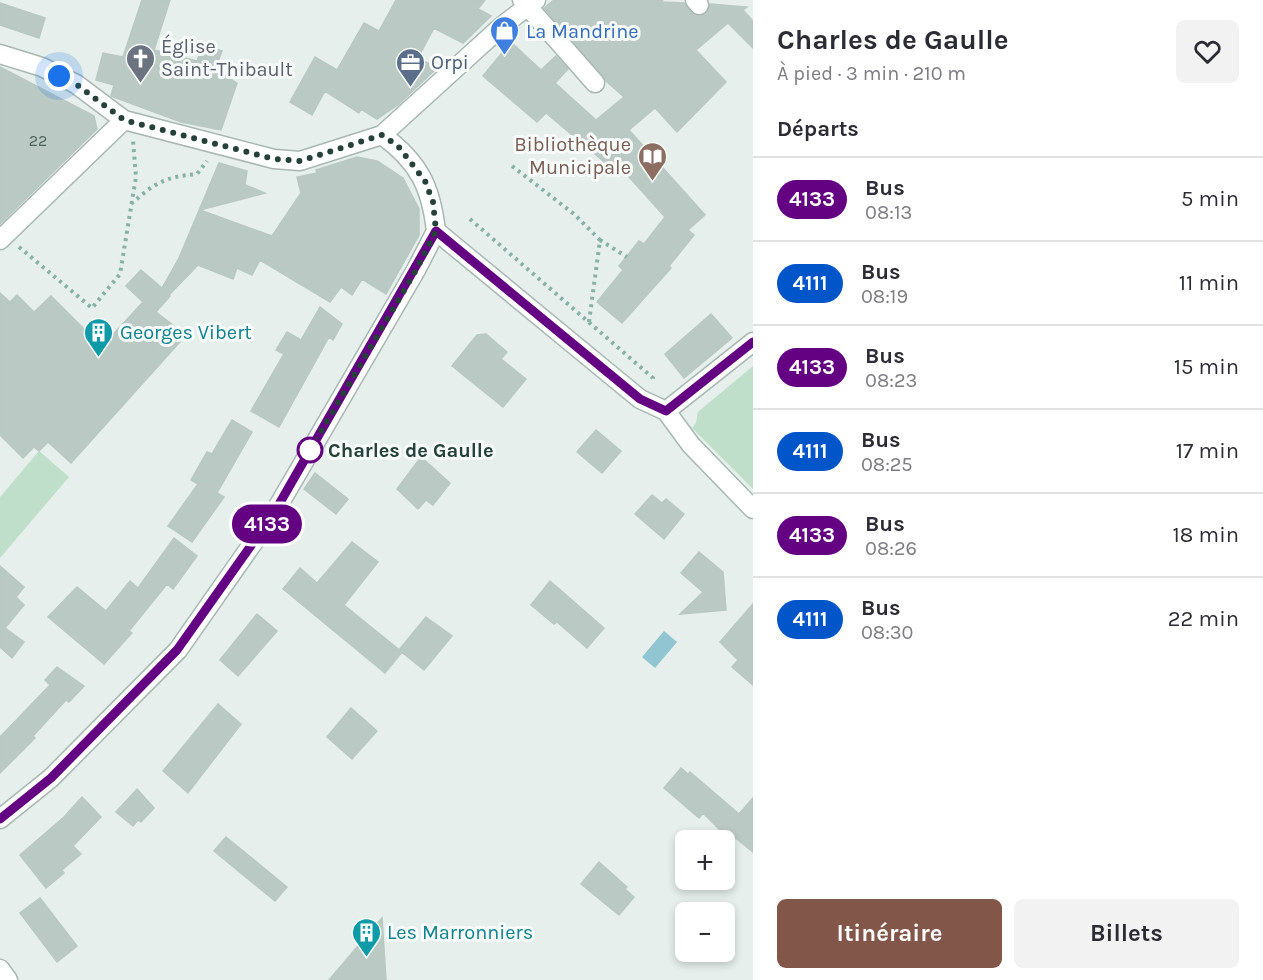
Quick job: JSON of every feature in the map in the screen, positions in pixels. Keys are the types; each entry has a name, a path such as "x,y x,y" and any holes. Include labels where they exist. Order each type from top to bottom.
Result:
{"street":[{"path":"0,54 42,67 76,84 130,122 274,159 300,161 382,135 528,2 595,84"},
{"path":"2,238 130,122"},
{"path":"0,819 51,778 177,650 274,513 436,231 433,202 425,181 398,146 382,135"},
{"path":"436,231 640,399 666,411 691,445 753,509"},
{"path":"666,411 753,342"},
{"path":"0,969 8,980"}],"path":[{"path":"2,238 92,308 120,274 136,177 130,122"},
{"path":"131,205 151,186 173,176 197,174 206,165 215,144"},
{"path":"512,166 574,214 600,240 627,257"},
{"path":"470,219 654,378 651,387 640,399"},
{"path":"589,322 600,240"}],"green space":[{"path":"753,366 753,489 692,428 696,423 698,412"},
{"path":"39,451 69,477 0,558 0,497"}],"water":[{"path":"664,631 677,642 655,668 642,657"}],"building":[{"path":"142,0 170,0 154,50 197,61 203,44 222,51 215,70 237,83 221,130 181,122 111,96 114,85 96,80 103,53 123,57"},
{"path":"396,0 485,0 478,9 491,16 463,43 434,28 418,58 437,68 399,104 377,119 361,109 359,113 325,91 312,115 290,102 315,57 337,70 364,23 379,31"},
{"path":"554,0 663,0 661,2 684,3 691,12 700,16 706,13 710,4 747,7 743,10 753,21 753,48 728,23 696,50 726,82 677,132 655,108 629,130 705,215 688,230 694,235 669,266 671,268 622,323 597,302 623,270 619,266 639,241 644,244 665,217 621,168 614,175 602,160 546,113 537,122 483,76 511,42 541,70 556,56 568,69 555,83 596,120 624,97 606,81 544,8"},
{"path":"0,3 45,18 39,38 0,25"},
{"path":"0,67 94,116 97,129 0,224"},
{"path":"357,157 377,161 403,178 419,209 419,235 386,294 362,279 352,295 341,287 330,302 260,260 252,275 237,268 233,279 198,265 156,312 186,335 71,463 48,442 39,451 34,447 23,458 0,435 0,293 10,302 17,295 34,312 51,296 92,337 96,332 107,341 143,302 126,286 141,270 162,288 179,258 219,163 247,171 245,185 265,193 200,210 272,236 301,193 297,177 317,173 316,170"},
{"path":"320,307 342,324 333,340 329,337 279,427 251,411 284,354 276,350 287,332 301,340"},
{"path":"711,314 732,338 684,378 665,354"},
{"path":"486,334 507,352 501,359 526,379 503,407 452,366 477,335"},
{"path":"232,420 252,432 217,493 224,497 192,542 168,526 198,484 191,480 207,452 212,454"},
{"path":"596,430 621,451 602,473 577,452"},
{"path":"421,457 450,483 433,505 426,500 418,509 397,489"},
{"path":"315,473 348,499 336,514 304,489"},
{"path":"652,495 662,503 666,499 684,514 664,539 635,514"},
{"path":"174,538 197,556 173,589 167,584 129,631 132,633 104,664 48,617 77,587 106,611 130,581 138,588"},
{"path":"352,542 378,562 344,605 402,652 385,673 283,589 300,568 317,583"},
{"path":"699,552 723,572 726,610 680,614 703,592 681,573"},
{"path":"0,566 24,587 16,597 24,605 5,628 24,642 12,658 0,647"},
{"path":"550,581 604,628 587,648 557,622 554,624 531,605"},
{"path":"753,604 753,685 732,667 738,660 720,642"},
{"path":"257,614 277,631 238,676 220,660"},
{"path":"426,617 452,636 424,670 399,650"},
{"path":"57,667 84,686 69,702 66,700 33,736 35,738 0,773 0,737 50,685 45,680"},
{"path":"218,704 241,724 188,793 163,771"},
{"path":"351,708 377,731 352,759 327,737"},
{"path":"681,768 688,774 690,772 739,814 753,798 753,852 735,837 735,830 720,830 703,813 699,818 664,788"},
{"path":"137,789 154,808 141,822 138,820 133,826 116,812"},
{"path":"82,797 101,817 73,846 81,854 46,888 20,855 64,817"},
{"path":"226,837 287,887 275,901 214,851"},
{"path":"599,862 627,887 625,889 634,897 619,915 581,884"},
{"path":"40,898 77,946 57,962 20,913"},
{"name":"Les Marronniers","path":"382,918 386,980 329,980"}],"bus line":[{"name":"4133","path":"0,819 51,778 177,650 274,513 416,270 436,231 640,399 666,411 753,342"}],"place":[{"name":"La Mandrine","path":"505,56"},
{"name":"Église Saint-Thibault","path":"140,84"},
{"name":"Orpi","path":"410,88"},
{"name":"Bibliothèque Municipale","path":"652,182"},
{"name":"Georges Vibert","path":"99,358"},
{"name":"Charles de Gaulle","path":"310,450"},
{"name":"Les Marronniers","path":"366,958"}],"route":[{"path":"59,76 76,84 124,120 274,159 300,161 382,135 398,146 425,181 433,202 436,231 416,270 310,450"}]}
